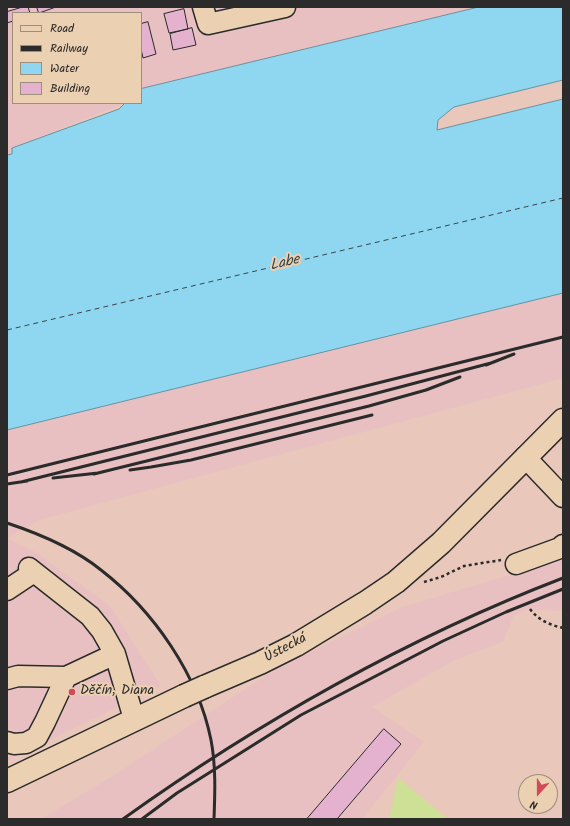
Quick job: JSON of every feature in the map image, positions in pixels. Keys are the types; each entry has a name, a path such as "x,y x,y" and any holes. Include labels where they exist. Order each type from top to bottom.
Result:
{"main road":[{"name":"Ústecká","path":"7,780 184,696 260,664 296,645 364,603 396,582 441,543 563,420"}],"street":[{"path":"203,7 208,24 285,7"},
{"path":"525,457 563,497"},
{"path":"516,564 560,548 563,545"},
{"path":"7,590 32,570 90,616 102,631 115,654 134,719"},
{"path":"7,679 18,676 66,676 115,654"},
{"path":"7,742 14,744 26,743 36,737 46,722 66,676"}],"path":[{"path":"421,583 441,577 464,566 499,560 516,564"},
{"path":"530,609 541,620 563,628"}],"shaded area":[{"path":"7,7 479,7 142,89 142,12 12,12 12,104 122,104 12,148 12,154 7,155"},
{"path":"563,293 563,378 39,520 7,538 7,430"},
{"path":"7,538 37,553 110,606 161,686 7,761"},
{"path":"563,553 563,608 559,611 530,609 514,615 503,642 455,660 372,707 424,742 362,819 41,819 113,776 274,670 402,607 510,575"}],"green space":[{"path":"398,778 448,819 389,819"}],"water":[{"name":"Labe","path":"479,7 563,7 563,80 454,107 438,120 437,130 563,99 563,293 7,430 7,155 12,154 12,148 119,109 124,104 142,104 142,89"}],"building":[{"path":"28,7 30,12 12,12 12,21 7,23 7,12"},
{"path":"37,7 56,7 42,12 39,12"},
{"path":"184,9 188,29 169,33 164,14"},
{"path":"148,22 156,54 143,58 142,54 142,24"},
{"path":"192,28 196,45 173,50 170,34"},
{"path":"384,729 401,744 337,819 307,819"}],"ferry route":[{"path":"7,330 563,198"}],"railway":[{"path":"7,475 563,337"},
{"path":"486,365 514,354"},
{"path":"21,482 366,396 491,363"},
{"path":"94,474 369,406 426,390 460,377"},
{"path":"130,470 191,460 372,415"},
{"path":"53,478 98,473"},
{"path":"7,484 27,481"},
{"path":"7,523 56,542 91,562 120,586 139,605 171,646 196,692 205,716 211,740 215,789 214,819"},
{"path":"123,819 227,749 280,716 336,685 391,655 448,627 505,601 563,578"},
{"path":"142,819 177,793 301,715 443,641 506,612 563,589"}],"place":[{"name":"Děčín, Diana","path":"72,692"}]}
